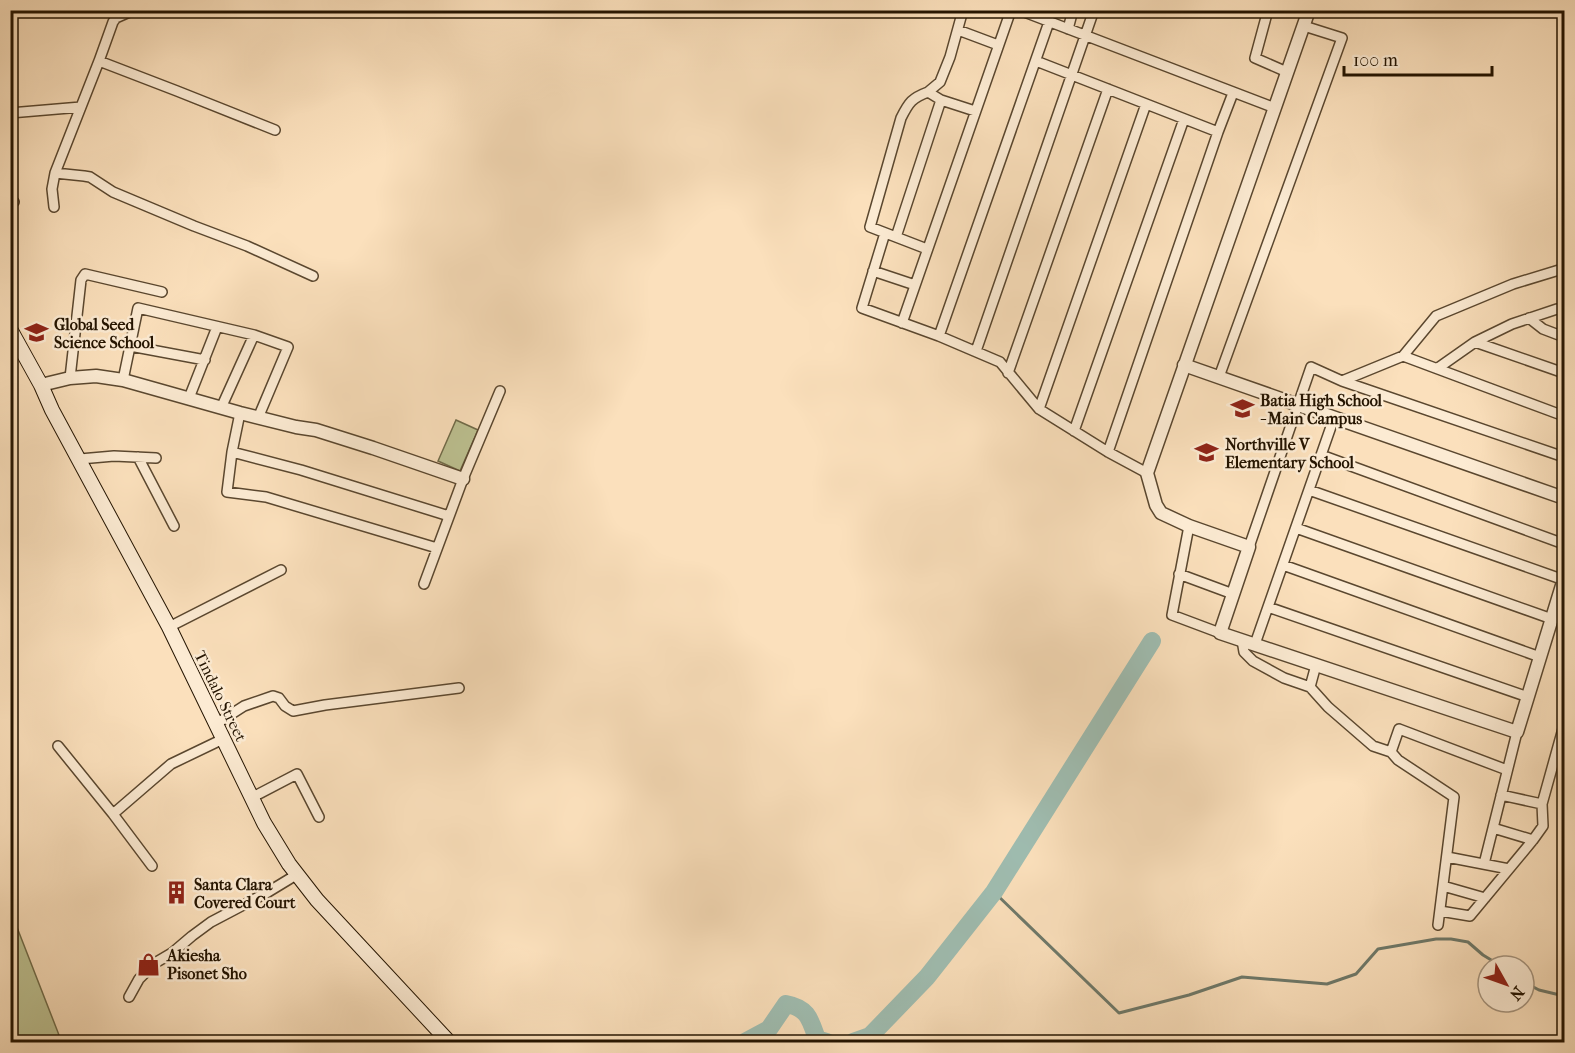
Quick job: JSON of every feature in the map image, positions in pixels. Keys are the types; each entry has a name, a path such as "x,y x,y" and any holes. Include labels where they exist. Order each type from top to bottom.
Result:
{"main road":[{"name":"Tindalo Street","path":"10,329 169,627 264,824 296,875 316,900 449,1042"}],"street":[{"path":"54,207 52,189 55,173 113,22 116,18 134,10"},
{"path":"927,249 870,227 901,118 909,103 940,82 950,57 963,10"},
{"path":"902,323 1011,10"},
{"path":"1019,10 1275,108"},
{"path":"1068,29 1073,10"},
{"path":"976,351 1094,10"},
{"path":"1268,10 1255,58 1287,72"},
{"path":"1249,547 1189,526 1161,513 1156,505 1147,473 1309,10"},
{"path":"939,336 1050,22"},
{"path":"1219,377 1342,38 1304,26"},
{"path":"958,30 998,45"},
{"path":"1036,61 1218,132"},
{"path":"99,62 275,130"},
{"path":"1008,373 1108,89"},
{"path":"928,92 942,100 975,111"},
{"path":"1108,452 1233,93"},
{"path":"896,237 942,100"},
{"path":"1039,409 1146,104"},
{"path":"10,113 81,106"},
{"path":"1074,431 1184,119"},
{"path":"55,173 90,177 113,192 247,246 313,276"},
{"path":"885,233 862,308 939,336 1000,362 1039,409 1108,452 1147,473"},
{"path":"1342,381 1403,356 1436,316 1513,284 1564,270"},
{"path":"873,271 915,285"},
{"path":"70,378 83,277 88,274 162,291"},
{"path":"123,380 138,308 254,335 288,347 258,418"},
{"path":"1438,368 1475,342 1512,324 1557,309 1564,309"},
{"path":"1529,318 1543,329 1564,337"},
{"path":"189,399 217,327"},
{"path":"221,408 254,335"},
{"path":"1475,342 1564,373"},
{"path":"130,346 205,360"},
{"path":"1403,356 1564,416"},
{"path":"1184,365 1564,498"},
{"path":"1220,633 1311,367 1342,381 1564,457"},
{"path":"41,385 70,378 96,376 123,380 258,418 316,430 463,479"},
{"path":"424,584 463,479 500,391"},
{"path":"240,413 227,492 266,497 436,548"},
{"path":"1255,645 1334,418"},
{"path":"232,452 449,516"},
{"path":"1321,455 1564,544"},
{"path":"80,459 114,456 156,458"},
{"path":"138,457 174,526"},
{"path":"1309,490 1564,579 1517,732 1484,864"},
{"path":"1189,526 1172,615 1517,732"},
{"path":"1296,528 1552,619"},
{"path":"1283,565 1540,657"},
{"path":"169,627 281,570"},
{"path":"1179,574 1233,594"},
{"path":"1268,607 1528,697"},
{"path":"1242,640 1244,652 1253,660 1284,678 1310,687 1328,707 1373,746 1391,752 1398,760 1454,797 1438,925"},
{"path":"1310,687 1316,665"},
{"path":"216,724 244,706 273,696 279,698 293,711 459,688"},
{"path":"1440,911 1470,916 1543,826 1542,804 1564,726"},
{"path":"1391,752 1399,729 1507,770"},
{"path":"113,814 171,764 223,739"},
{"path":"57,746 152,866"},
{"path":"251,798 297,774 319,817"},
{"path":"1501,795 1542,804"},
{"path":"1493,828 1533,840"},
{"path":"1447,857 1509,869"},
{"path":"129,997 139,979 155,963 172,953 201,928 296,875"},
{"path":"1443,886 1485,898"}],"green space":[{"path":"456,420 478,430 460,471 438,461"},
{"path":"11,912 59,1035 44,1042 11,1042"}],"waterway":[{"path":"853,1042 870,1036 927,977 994,892 1152,641"},
{"path":"994,892 1119,1013 1189,995 1242,977 1327,984 1356,974 1378,949 1436,939 1468,942 1482,954"},
{"path":"1536,988 1564,996"},
{"path":"745,1042 769,1029 786,1004 804,1012 810,1020 817,1039 827,1042"}],"place":[{"name":"Global Seed Science School","path":"36,333"},
{"name":"Batia High School - Main Campus","path":"1242,409"},
{"name":"Northville V Elementary School","path":"1207,453"},
{"name":"Santa Clara Covered Court","path":"176,893"},
{"name":"Akiesha Pisonet Sho","path":"149,964"}]}
